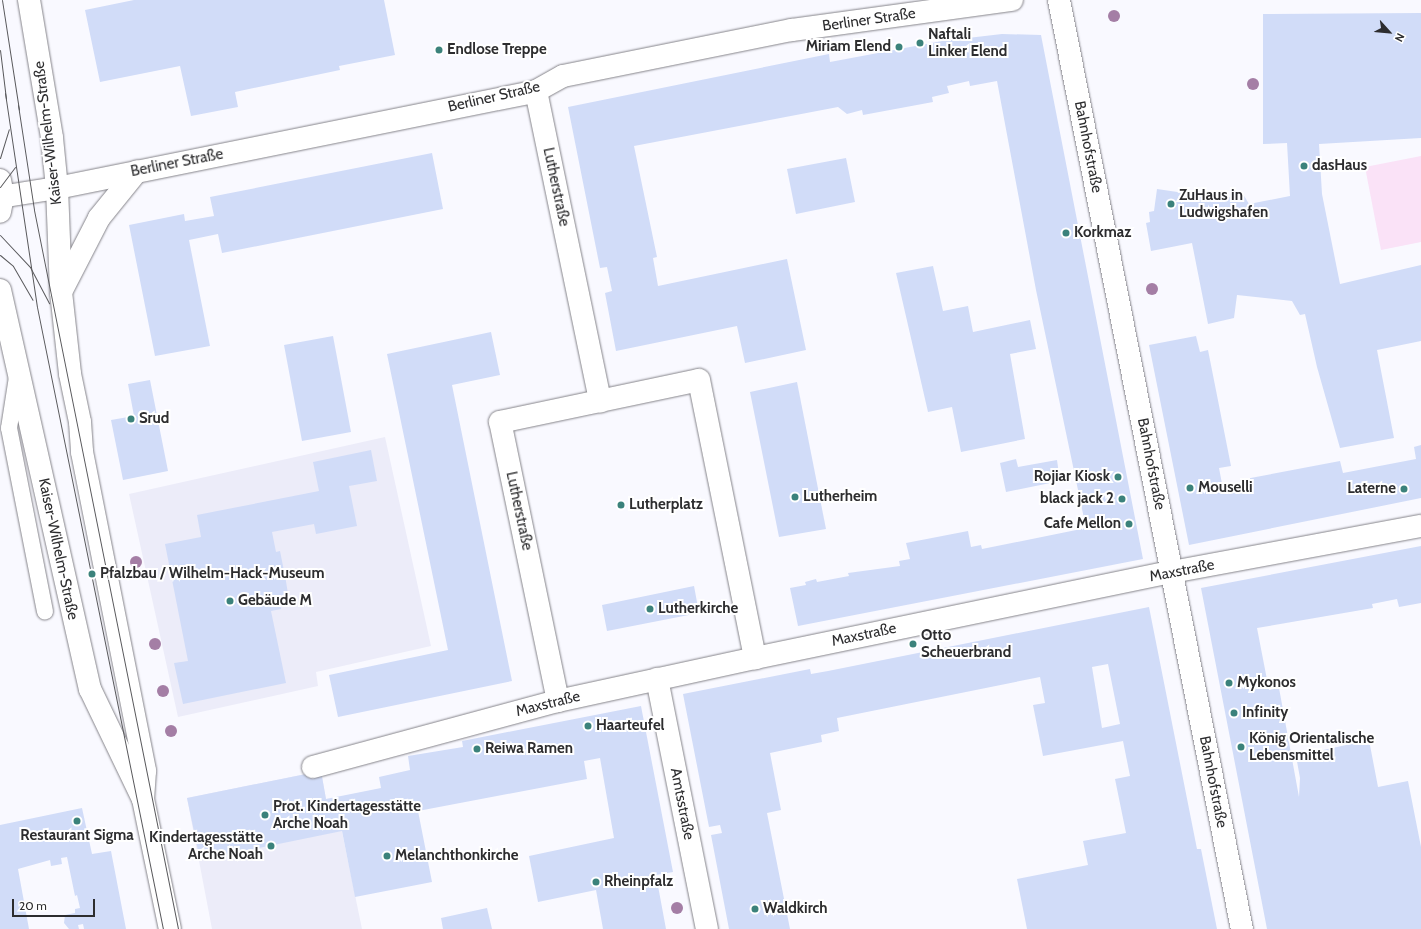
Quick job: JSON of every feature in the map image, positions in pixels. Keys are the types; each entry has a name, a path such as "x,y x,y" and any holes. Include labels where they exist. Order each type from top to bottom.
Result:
{"street":[{"name":"Kaiser-Wilhelm-Straße","path":"29,0 51,131 57,188 61,292 70,374 80,422 82,452 145,771 143,799"},
{"name":"Berliner Straße","path":"1,196 57,188 536,91 563,76 792,30 1012,0"},
{"name":"Bahnhofstraße","path":"1059,0 1242,929"},
{"name":"Lutherstraße","path":"536,91 600,401"},
{"path":"61,292 99,218 138,171"},
{"name":"Kaiser-Wilhelm-Straße","path":"0,290 90,689 143,799 170,929"},
{"name":"Lutherstraße","path":"558,701 500,422 700,380 755,658"},
{"name":"Maxstraße","path":"313,767 558,701 657,679 1172,572 1421,526"},
{"name":"Amtsstraße","path":"657,679 707,929"}],"lane":[{"path":"18,374 9,428 45,611"}],"shaded area":[{"path":"1421,156 1421,242 1381,250 1365,167"},
{"path":"385,437 431,646 316,672 318,686 178,717 129,494"},
{"name":"Kindertagesstätte Arche Noah","path":"321,771 326,799 335,798 362,929 212,929 187,798"}],"building":[{"path":"134,0 384,0 395,55 339,66 340,70 235,92 238,107 191,116 180,66 100,82 85,10"},
{"name":"dasHaus","path":"1421,13 1421,138 1319,144 1322,194 1340,284 1421,265 1421,341 1377,350 1394,438 1340,448 1317,367 1305,314 1300,315 1292,301 1237,295 1234,318 1208,324 1192,243 1151,251 1146,223 1150,222 1149,212 1154,211 1157,189 1205,196 1207,202 1243,194 1249,204 1290,196 1287,143 1263,144 1263,14"},
{"path":"1002,34 1041,35 1143,559 798,626 790,588 806,585 805,582 816,579 817,582 849,576 848,573 900,566 899,561 910,559 906,543 968,531 971,547 981,545 982,549 1086,528 1036,290 997,81 970,86 969,81 947,86 949,93 932,97 933,102 863,115 862,110 847,114 838,107 634,146 657,257 653,258 658,286 787,259 806,350 745,363 737,326 616,351 605,293 612,291 607,267 600,268 568,107 829,54 830,62 942,41"},
{"path":"432,153 443,209 222,253 218,234 189,240 210,346 155,356 129,225 184,214 185,221 214,216 210,197"},
{"path":"846,158 855,202 796,214 787,169"},
{"path":"933,266 943,311 968,306 973,332 1030,320 1036,349 1010,354 1025,439 961,452 952,407 928,412 896,273"},
{"path":"491,332 500,375 452,385 512,681 338,717 329,675 448,650 387,354"},
{"path":"333,336 351,432 302,441 284,345"},
{"path":"1196,336 1200,352 1208,350 1231,466 1219,468 1224,494 1242,490 1240,480 1340,461 1343,473 1416,459 1414,447 1421,445 1421,498 1189,545 1149,345"},
{"path":"150,380 168,471 123,480 111,420 134,416 128,384"},
{"path":"797,382 826,529 779,537 750,392"},
{"name":"Gebäude M","path":"371,450 377,481 349,486 357,526 316,534 314,524 272,532 276,552 280,551 284,571 280,571 281,576 285,575 288,594 281,595 285,599 280,604 281,609 271,611 286,683 183,704 174,663 188,661 165,544 201,537 197,515 319,491 313,462"},
{"path":"1016,459 1018,467 1057,460 1060,481 1006,492 1000,463"},
{"path":"1421,546 1421,603 1399,607 1397,599 1372,604 1373,608 1257,628 1269,690 1279,688 1299,797 1300,778 1296,756 1369,740 1378,787 1408,781 1421,847 1421,929 1267,929 1201,588"},
{"name":"Lutherkirche","path":"694,586 699,613 607,631 602,605"},
{"path":"1149,607 1197,849 1201,849 1217,929 1027,929 1017,879 1088,865 1083,841 1126,833 1115,779 1130,776 1123,741 1043,756 1033,705 1045,703 1040,677 837,718 839,731 821,735 822,742 770,753 781,810 767,813 790,929 729,929 711,835 722,833 720,825 709,827 683,694 810,669 811,674","holes":["1108,664 1120,724 1102,728 1092,667"]},
{"path":"641,706 673,872 656,875 666,929 603,929 596,890 538,902 529,856 614,838 600,758 584,761 587,779 418,811 432,882 355,897 342,831 200,860 187,798 321,771 326,799 381,788 379,777 410,770 408,756 463,747 462,741"},
{"path":"82,808 92,854 111,851 126,929 84,929 83,924 78,925 79,929 69,929 64,923 65,915 75,913 75,909 80,908 77,895 75,896 67,857 61,858 62,864 51,866 50,860 18,869 29,929 0,929 0,825"},
{"path":"487,908 492,929 443,929 441,918"}],"tram line":[{"path":"2,0 19,110"},
{"path":"0,50 6,99"},
{"path":"5,93 37,307 163,929"},
{"path":"18,105 34,210 178,929"},
{"path":"0,158 9,129"},
{"path":"0,187 15,167"},
{"path":"0,235 30,267 49,303"},
{"path":"0,255 13,266 33,300"}],"place":[{"name":"Naftali Linker Elend","path":"920,43"},
{"name":"Miriam Elend","path":"899,47"},
{"name":"Endlose Treppe","path":"439,50"},
{"name":"dasHaus","path":"1304,166"},
{"name":"ZuHaus in Ludwigshafen","path":"1171,204"},
{"name":"Korkmaz","path":"1066,233"},
{"name":"Srud","path":"131,419"},
{"name":"Rojiar Kiosk","path":"1118,477"},
{"name":"Mouselli","path":"1190,488"},
{"name":"Laterne","path":"1404,489"},
{"name":"Lutherheim","path":"795,497"},
{"name":"black jack 2","path":"1122,499"},
{"name":"Lutherplatz","path":"621,505"},
{"name":"Cafe Mellon","path":"1129,524"},
{"name":"Pfalzbau / Wilhelm-Hack-Museum","path":"92,574"},
{"name":"Gebäude M","path":"230,601"},
{"name":"Lutherkirche","path":"650,609"},
{"name":"Otto Scheuerbrand","path":"913,644"},
{"name":"Mykonos","path":"1229,683"},
{"name":"Infinity","path":"1234,713"},
{"name":"Haarteufel","path":"588,726"},
{"name":"König Orientalische Lebensmittel","path":"1241,747"},
{"name":"Reiwa Ramen","path":"477,749"},
{"name":"Prot. Kindertagesstätte Arche Noah","path":"265,815"},
{"name":"Restaurant Sigma","path":"77,821"},
{"name":"Kindertagesstätte Arche Noah","path":"271,846"},
{"name":"Melanchthonkirche","path":"387,856"},
{"name":"Rheinpfalz","path":"596,882"},
{"name":"Waldkirch","path":"755,909"}]}
